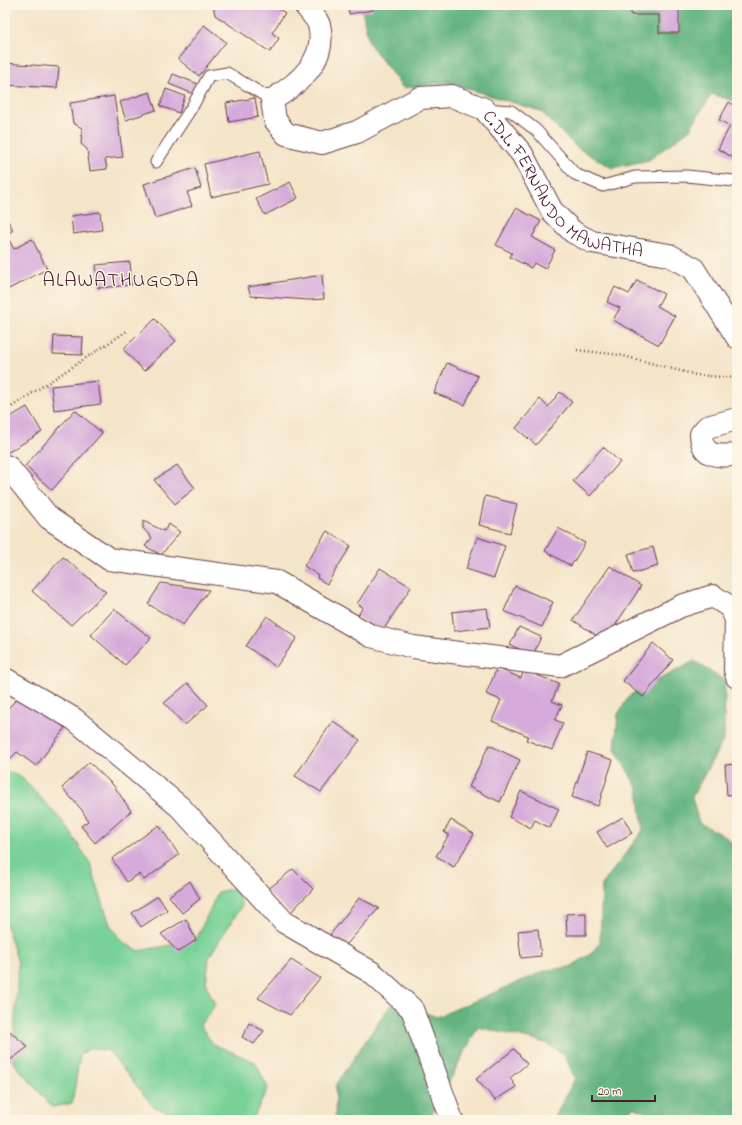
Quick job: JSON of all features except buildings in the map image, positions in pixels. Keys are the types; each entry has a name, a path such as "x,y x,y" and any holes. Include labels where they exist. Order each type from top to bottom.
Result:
{"street":[{"path":"272,100 291,88 317,60 321,43 319,24 305,5"},
{"name":"C.D.L. FERNANDO MAWATHA","path":"272,100 275,120 286,134 322,143 357,132 420,98 452,96 484,109 522,154 552,211 573,232 592,242 669,255 692,268 737,337"},
{"path":"737,419 707,427 700,434 701,443 708,453 719,456 737,455"},
{"path":"5,466 8,467 50,518 109,560 277,582 371,636 413,647 560,666 681,606 713,596 730,607 736,619 735,669 737,677"},
{"path":"5,680 74,719 180,807 284,922 371,972 412,1009 452,1120"}],"lane":[{"path":"156,162 192,107 209,76 227,73 272,100"},
{"path":"484,109 511,111 536,130 575,174 603,186 635,177 687,176 734,181"}],"path":[{"path":"5,411 127,332"},
{"path":"577,350 620,355 696,375 737,378"}],"green space":[{"path":"361,5 737,5 737,102 712,94 689,130 649,160 612,168 576,147 540,111 446,82 403,88 369,43"},
{"path":"694,661 725,681 724,739 692,797 699,823 727,837 737,852 737,1120 663,1120 633,1107 624,1120 556,1120 556,1115 575,1078 564,1055 546,1043 478,1027 432,1114 393,1118 391,1120 335,1120 336,1084 393,1001 437,1017 547,970 570,967 592,953 600,942 602,885 643,830 638,789 615,749 618,714 630,695"},
{"path":"5,770 22,778 65,824 90,863 110,925 124,943 139,951 196,940 218,892 236,888 242,905 209,957 206,984 215,1005 200,1025 213,1044 255,1062 268,1088 252,1120 184,1120 153,1106 109,1051 90,1048 80,1055 72,1103 52,1107 13,1062 18,963 5,921"}],"district":[{"name":"ALAWATHUGODA","path":"121,279"}]}
